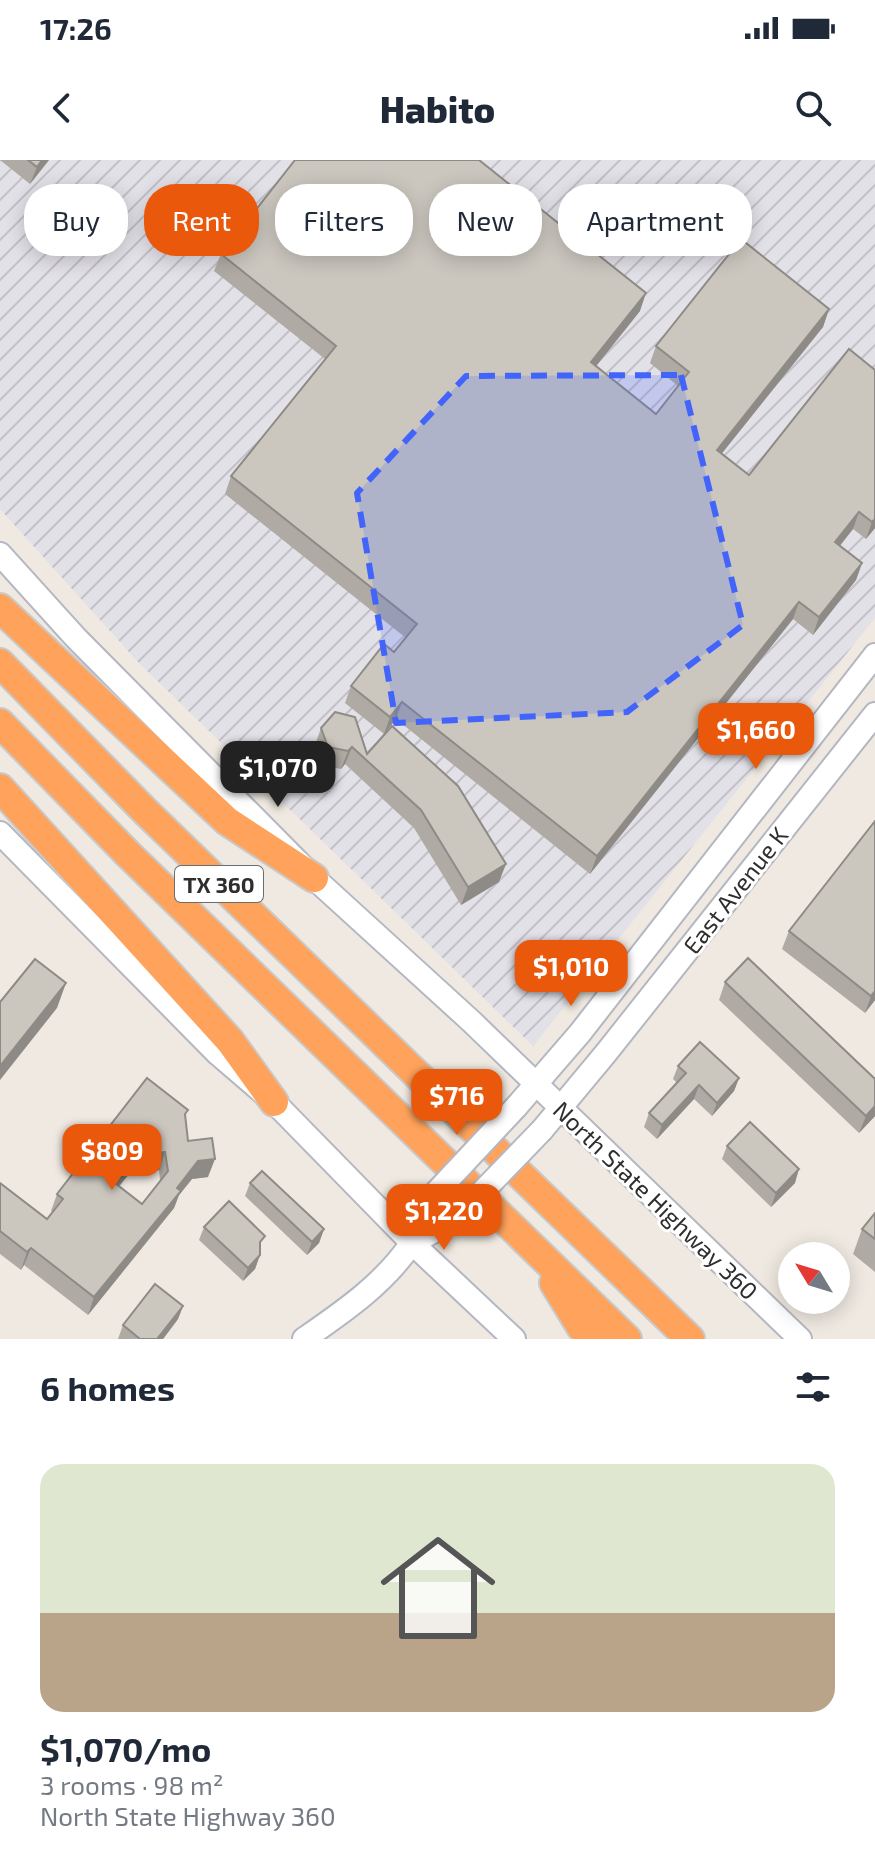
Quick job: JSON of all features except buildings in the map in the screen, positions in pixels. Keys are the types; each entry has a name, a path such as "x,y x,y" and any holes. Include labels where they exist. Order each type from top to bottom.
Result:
{"highway":[{"path":"0,608 227,821 314,878"},
{"name":"TX 360","path":"0,663 166,832 690,1339"},
{"name":"TX 360","path":"0,723 127,853 627,1339"},
{"path":"0,788 230,1041 274,1102"},
{"path":"530,1245 581,1327 593,1339"}],"main road":[{"name":"North State Highway 360","path":"0,554 87,649 314,878 561,1107 800,1339"},
{"name":"East Avenue K","path":"412,1243 430,1199 580,1033 875,655"},
{"name":"East Avenue K","path":"412,1243 455,1220 542,1130 875,714"},
{"path":"0,833 207,1044 274,1102 412,1243 514,1339"},
{"path":"638,960 664,980"},
{"path":"304,1339 357,1301 412,1243"}],"highlighted area":[{"path":"681,375 743,625 627,712 396,723 357,493 466,376"}],"shaded area":[{"path":"0,160 875,160 875,618 533,1046 138,662 0,509"}]}
